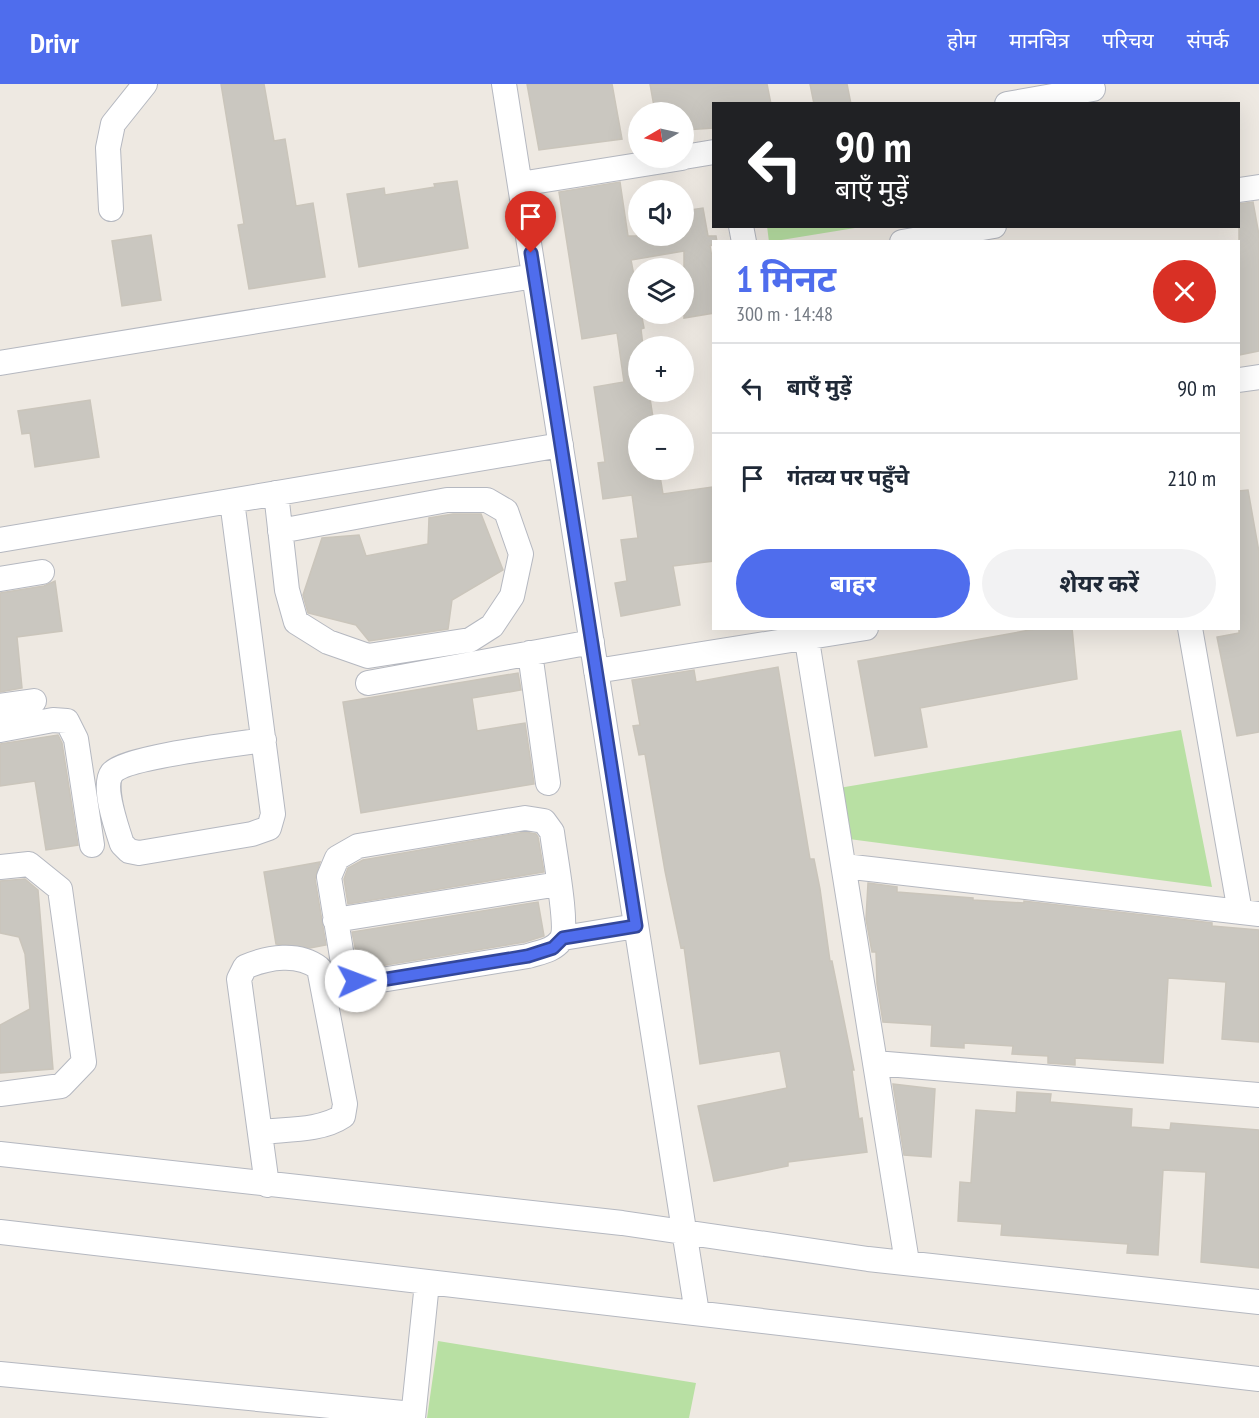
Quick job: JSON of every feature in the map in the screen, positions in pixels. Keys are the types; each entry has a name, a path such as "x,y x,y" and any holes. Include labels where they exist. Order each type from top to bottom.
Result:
{"street":[{"path":"111,210 108,148 113,124 145,84"},
{"path":"504,84 697,1313"},
{"path":"1022,102 1094,92"},
{"path":"694,155 712,152"},
{"path":"520,184 628,166"},
{"path":"1240,190 1259,187"},
{"path":"914,240 982,228"},
{"path":"0,363 534,276"},
{"path":"1240,380 1259,377"},
{"path":"0,540 561,446"},
{"path":"276,494 280,531 287,590 296,622 328,642 368,656 470,640 485,631 492,626 512,596 521,554 506,511 487,500 447,500 280,531"},
{"path":"232,501 264,740 273,814 269,828 252,834 139,853 129,851 122,844 108,786 111,774 119,767 140,760 264,740"},
{"path":"0,579 42,572"},
{"path":"596,671 806,633 842,630"},
{"path":"844,866 1249,913 1190,630"},
{"path":"806,633 907,1262"},
{"path":"368,683 591,642"},
{"path":"530,653 548,783"},
{"path":"0,706 34,701"},
{"path":"0,730 40,722 67,721 76,739 92,844"},
{"path":"563,938 564,919 552,832 544,821 525,818 507,820 358,846 337,858 329,877 342,957 356,981 369,982 528,956 553,948 563,938 636,926"},
{"path":"0,867 29,864 60,889 84,1062 60,1086 0,1094"},
{"path":"335,920 559,884"},
{"path":"260,1132 312,1126 335,1121 343,1116 345,1104 319,968 300,957 255,963 245,967 240,974 260,1132 267,1185"},
{"path":"875,1063 1259,1095"},
{"path":"0,1154 622,1223 907,1262 1259,1302"},
{"path":"0,1238 0,1232 1259,1379"},
{"path":"0,1374 413,1416 427,1282"}],"green space":[{"path":"767,228 855,228 781,240 769,240"},
{"path":"1181,730 1212,887 849,839 839,788"},
{"path":"438,1341 696,1383 689,1418 427,1418"}],"building":[{"path":"221,84 264,84 274,141 285,139 296,206 313,203 325,277 249,289 238,225 244,224"},
{"path":"527,84 612,84 622,139 539,150"},
{"path":"650,84 767,84 771,102 712,102 712,128 694,129 694,102 653,102"},
{"path":"810,84 847,84 851,102 814,102"},
{"path":"457,181 468,248 359,267 347,194 384,188 385,195"},
{"path":"620,182 628,246 694,246 694,209 703,208 708,236 716,236 717,240 712,240 710,246 712,313 694,316 694,258 684,258 684,251 643,258 628,258 628,324 643,324 644,328 641,329 642,336 628,336 628,402 651,402 652,414 628,414 628,480 661,480 663,494 712,487 712,561 673,566 680,605 621,616 615,583 627,581 621,540 638,538 632,495 603,499 598,463 605,462 594,387 624,382 617,333 582,339 559,192"},
{"path":"1253,202 1259,235 1259,351 1240,355 1239,228 1240,204"},
{"path":"151,235 161,300 122,306 112,241"},
{"path":"90,400 99,457 35,467 30,433 22,434 18,411"},
{"path":"1248,490 1259,552 1259,732 1237,736 1217,637 1239,633 1240,630 1240,491"},
{"path":"453,514 481,514 503,570 452,600 448,629 369,641 356,625 308,613 303,595 322,538 359,535 366,556 428,544 429,518"},
{"path":"55,581 62,631 17,637 22,688 0,692 0,593 44,586"},
{"path":"1030,630 1072,630 1077,679 920,708 927,747 875,756 858,661"},
{"path":"778,667 810,859 814,859 820,889 830,961 832,961 854,1070 852,1070 859,1119 862,1118 867,1152 788,1162 788,1166 714,1181 698,1106 787,1088 780,1051 700,1064 684,947 681,948 665,871 645,754 639,755 633,726 640,725 632,680 694,670 696,682"},
{"path":"518,673 521,690 472,698 477,731 525,723 534,784 361,813 343,702"},
{"path":"58,735 62,743 78,845 46,850 35,781 0,786 0,744"},
{"path":"525,832 536,834 538,837 544,872 348,904 344,879 348,868 363,860"},
{"path":"320,862 315,879 326,945 310,948 276,944 264,872"},
{"path":"25,879 38,890 53,1069 0,1073 0,1025 30,1009 25,954 19,937 0,933 0,881"},
{"path":"868,883 897,887 897,892 973,898 973,900 1024,903 1024,901 1259,930 1259,1042 1222,1039 1226,982 1168,978 1163,1063 1075,1058 1075,1065 1048,1063 1048,1056 1012,1054 1013,1046 964,1043 964,1048 931,1046 932,1025 883,1022 877,984 876,952 872,952 866,919"},
{"path":"538,902 544,936 525,942 368,968 356,952 352,932"},
{"path":"893,1084 935,1089 931,1157 904,1155"},
{"path":"1017,1092 1051,1094 1050,1102 1132,1109 1131,1127 1170,1130 1171,1123 1259,1130 1259,1268 1201,1262 1206,1172 1163,1170 1158,1255 1127,1253 1128,1244 1001,1235 1002,1224 958,1221 960,1182 971,1183 976,1110 1016,1113"}],"route":[{"path":"356,981 369,982 528,956 553,948 563,938 636,926 531,253"}]}
